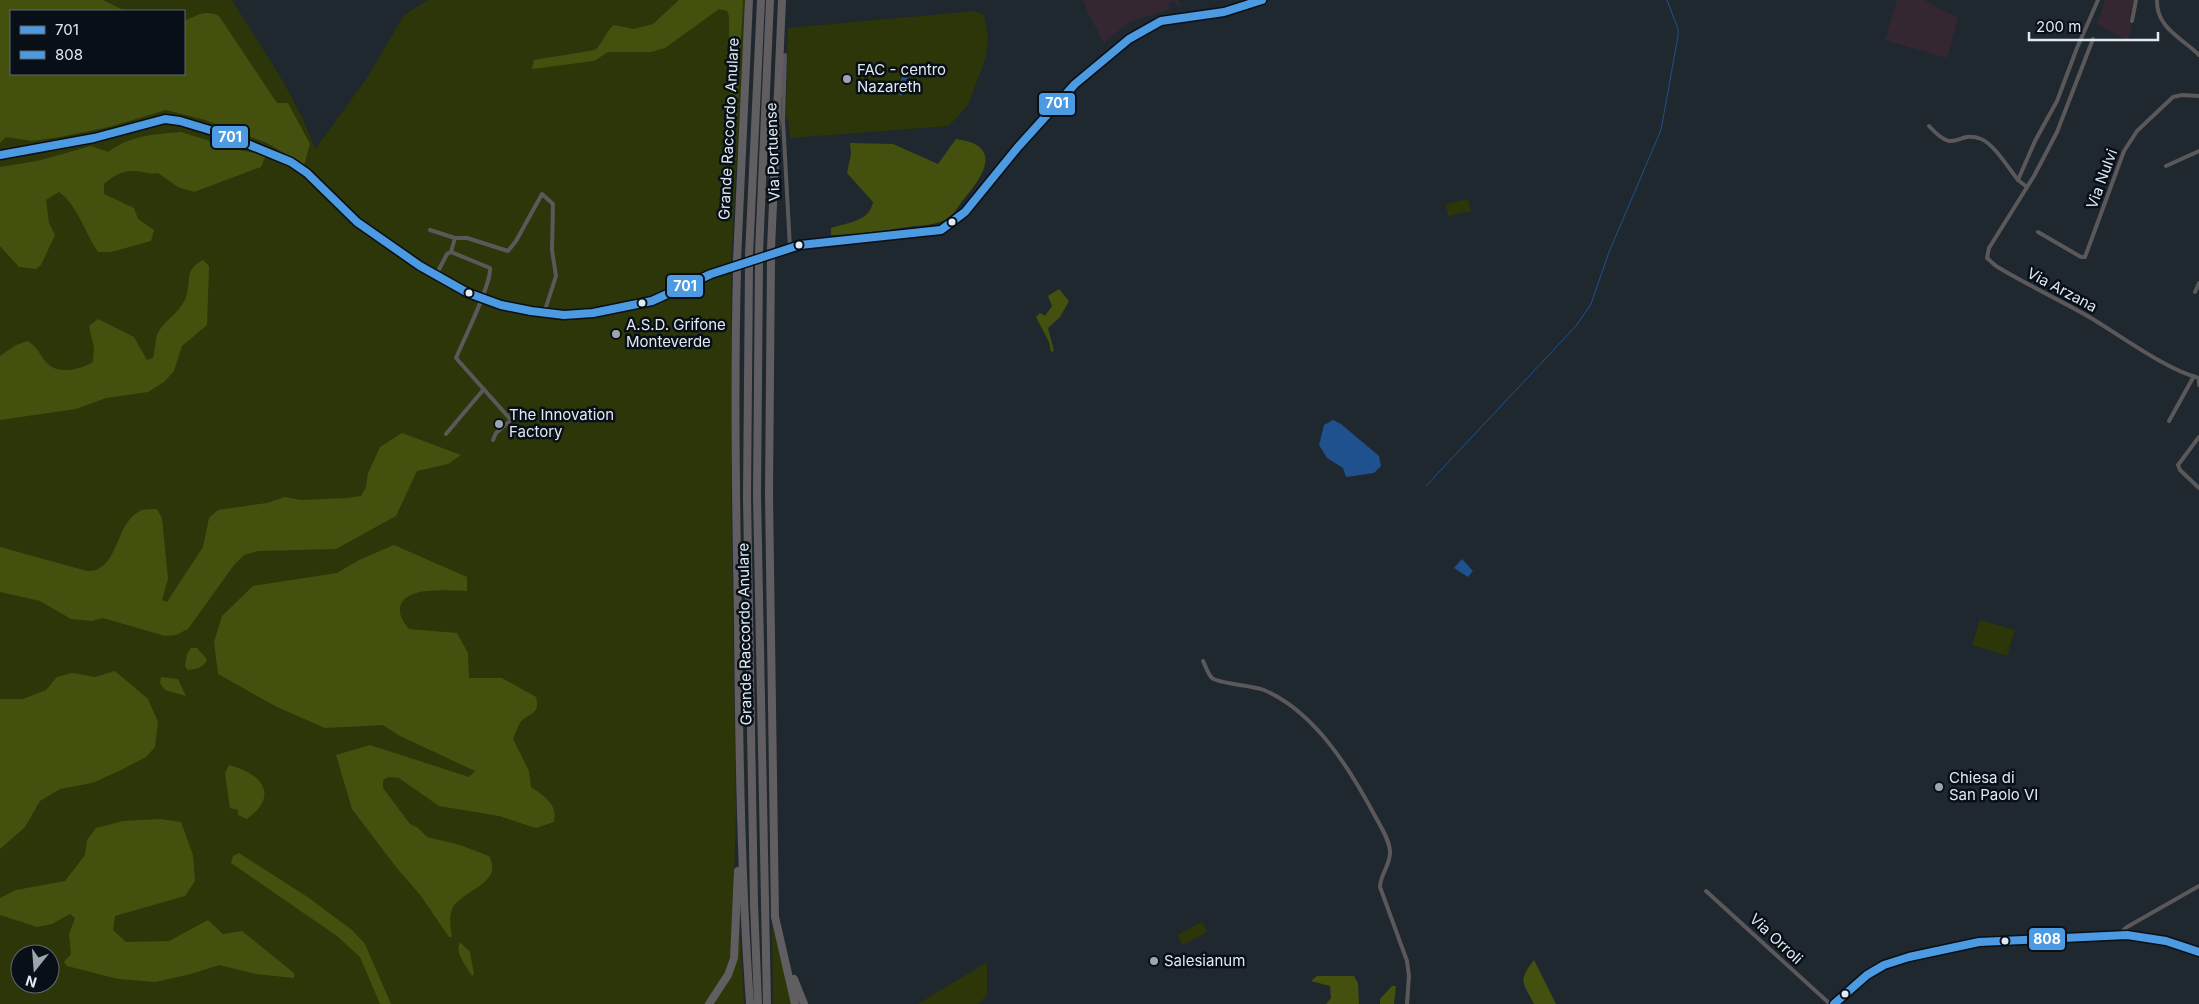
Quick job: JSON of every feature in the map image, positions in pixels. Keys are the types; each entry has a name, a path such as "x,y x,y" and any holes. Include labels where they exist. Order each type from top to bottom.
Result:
{"highway":[{"name":"Grande Raccordo Anulare","path":"737,260 750,0"},
{"name":"Grande Raccordo Anulare","path":"749,256 761,0"},
{"path":"759,252 770,0"},
{"path":"774,250 782,0"},
{"name":"Grande Raccordo Anulare","path":"770,258 769,494 775,917 778,932"},
{"name":"Grande Raccordo Anulare","path":"758,263 757,495 767,1004"},
{"name":"Grande Raccordo Anulare","path":"749,265 747,497 754,894 758,1004"},
{"name":"Grande Raccordo Anulare","path":"734,268 740,796"},
{"path":"709,1004 731,970 735,951 740,796"},
{"path":"740,796 744,925 750,1004"},
{"path":"778,932 795,1004"},
{"path":"778,932 804,1004"}],"main road":[{"path":"0,155 94,138 165,119 180,121 230,137 291,162 307,173 357,222 436,276 481,299 501,305 544,313 581,314 652,300 696,280 734,268 774,250 809,244 932,232 942,229 965,212 1062,97 1088,72 1129,38 1146,27 1165,20 1224,12 1262,0"},
{"path":"1834,1004 1874,970 1909,957 1979,942 2005,939 2118,935 2158,939 2199,952"}],"street":[{"name":"Via Arzana","path":"2098,0 2063,120 2027,187 1989,248 1988,260 2010,275 2090,318 2170,365 2197,378"},
{"path":"2132,21 2136,0"},
{"path":"2158,0 2160,15 2168,30 2199,55"},
{"name":"Via Arzana","path":"2018,180 2035,141 2080,57 2093,39"},
{"name":"Via Portuense","path":"785,55 783,120 790,248"},
{"name":"Via Nulvi","path":"2038,232 2082,257 2086,256 2124,151 2132,137 2173,97 2182,95 2199,96"},
{"path":"1929,126 1945,141 1974,138 1984,140 2018,180 2027,187"},
{"path":"2166,166 2199,151"},
{"path":"430,230 455,238 467,238 508,251 516,241 542,194 553,204 552,250 556,276 544,313"},
{"path":"436,276 447,254 451,252 455,238"},
{"path":"451,252 490,268 491,273 456,358 511,420 496,433 493,440"},
{"path":"2195,292 2199,283"},
{"path":"2197,378 2199,385"},
{"path":"2169,421 2197,378"},
{"path":"446,434 484,389"},
{"path":"2199,437 2178,464 2180,470 2199,488"},
{"path":"1203,662 1211,676 1216,680 1246,684 1263,690 1297,712 1336,753 1361,790 1383,831 1390,849 1389,862 1382,877 1380,887 1407,961 1409,976 1407,1004"},
{"path":"2118,935 2127,927 2199,886"},
{"name":"Via Orroli","path":"1706,891 1830,1004"}],"shaded area":[{"path":"1083,0 1178,0 1181,6 1178,7 1175,1 1169,3 1170,9 1129,22 1104,43"},
{"path":"1897,0 1924,0 1958,18 1947,58 1885,40"},
{"path":"2105,0 2134,0 2129,21 2132,23 2128,41 2097,24"}],"green space":[{"path":"0,0 232,0 299,110 315,149 367,78 404,15 428,0 746,0 731,263 731,485 736,813 732,948 723,979 705,1004 0,1004"},
{"path":"0,0 103,0 123,10 10,10 10,75 185,75 185,21 197,15 210,13 219,16 277,103 288,103 310,144 304,165 267,143 205,120 166,110 109,127 60,137 32,141 6,137 0,143"},
{"path":"679,0 743,0 737,119 733,125 730,122 729,16 727,11 719,9 665,48 651,52 608,52 594,61 532,69 534,60 595,50 614,25 634,29 653,24"},
{"path":"975,11 984,15 988,35 986,57 968,105 949,126 790,138 788,118 786,118 788,28"},
{"path":"181,132 239,150 266,155 261,167 194,192 178,187 158,173 130,171 118,174 110,179 104,184 104,194 134,208 138,219 154,230 151,241 111,252 98,252 76,211 59,192 46,200 49,223 55,235 41,265 36,269 19,267 0,246 0,167 37,161 91,146 108,152 133,139"},
{"path":"956,139 971,142 980,148 985,154 985,162 978,181 948,219 927,225 860,234 831,235 831,228 851,223 863,217 871,208 873,202 847,173 851,154 850,143 893,144 938,164"},
{"path":"1468,199 1471,211 1448,216 1446,204"},
{"path":"203,260 209,266 207,325 182,346 174,371 164,382 148,392 106,398 76,409 0,420 0,356 16,345 28,341 45,361 53,367 70,370 83,367 93,362 94,348 89,326 98,319 134,337 147,360 153,358 157,335 163,325 184,302 188,291 190,272"},
{"path":"1059,289 1069,301 1060,317 1048,328 1054,351 1051,352 1049,342 1036,317 1040,313 1045,316 1052,306 1048,296"},
{"path":"402,433 461,455 448,464 417,471 396,516 336,549 258,551 244,555 234,565 188,629 176,635 165,636 103,618 92,621 71,619 40,601 0,592 0,547 87,571 94,571 105,564 111,557 123,530 134,515 142,510 157,509 162,518 168,579 162,600 167,602 203,547 209,518 218,510 267,503 285,497 301,500 361,496 366,487 368,473 380,447"},
{"path":"394,545 467,577 467,591 439,590 410,596 403,601 400,608 401,617 409,629 457,633 468,653 469,678 502,678 536,697 537,708 520,723 513,739 529,771 531,787 549,801 555,816 554,822 536,828 499,816 439,806 399,778 389,777 383,780 383,788 410,824 418,828 427,837 460,845 489,856 492,865 491,873 487,879 459,901 451,911 452,937 449,937 421,896 396,867 352,809 336,755 370,745 469,777 475,771 400,736 383,725 325,728 277,707 218,674 214,642 222,616 253,586 337,573 359,560"},
{"path":"1980,620 2015,630 2007,656 1972,645"},
{"path":"191,648 197,648 207,659 202,666 188,670 185,666 187,654"},
{"path":"115,671 148,699 158,722 155,747 146,757 119,771 92,783 60,789 40,801 25,827 0,849 0,699 23,699 46,690 57,677 72,673 95,677"},
{"path":"161,677 178,679 186,696 165,690 160,683"},
{"path":"229,765 242,769 255,777 263,787 262,804 247,819 238,815 238,810 230,808 225,773"},
{"path":"160,819 181,822 193,855 195,881 185,896 115,916 113,930 126,942 169,941 208,920 223,934 242,931 294,973 294,978 256,974 219,965 191,974 155,982 118,979 67,966 64,962 71,954 69,934 75,918 70,914 52,924 37,927 0,915 0,898 16,890 65,881 85,855 87,840 96,828 123,821"},
{"path":"239,853 309,898 352,930 365,944 391,1004 380,1004 360,957 337,936 231,863 233,856"},
{"path":"739,916 744,1004 712,1004 728,981"},
{"path":"1202,922 1207,932 1183,945 1177,935"},
{"path":"772,925 789,988 792,1004 773,1004"},
{"path":"460,942 470,952 474,974 472,976 460,955"},
{"path":"1534,960 1556,1004 1534,1004 1527,991 1524,982 1525,973"},
{"path":"987,962 987,995 978,1004 918,1004"},
{"path":"1317,976 1354,976 1358,983 1359,1004 1326,1004 1331,998 1330,986 1311,981"},
{"path":"1392,986 1396,986 1394,1004 1380,1004 1380,999"}],"water":[{"path":"902,77 907,77 911,81 908,91 900,96 898,89"},
{"path":"1333,420 1341,424 1379,456 1381,466 1374,473 1346,477 1343,468 1327,458 1319,445 1324,425"},
{"path":"1462,559 1473,571 1468,577 1454,568"}],"waterway":[{"path":"1426,486 1576,326 1591,304 1609,252 1661,130 1678,36 1678,29 1667,0"}],"transit line":[{"name":"701","path":"0,155 94,138 165,119 180,121 223,134 291,162 307,173 357,222 420,266 468,293 501,305 531,311 564,315 593,313 652,301 711,274 800,245 941,230 965,212 1018,147 1075,84 1129,39 1161,21 1224,12 1262,0"},
{"name":"808","path":"1834,1004 1867,975 1884,965 1909,957 1979,942 2127,935 2166,941 2199,952"}],"place":[{"name":"FAC - centro Nazareth","path":"847,79"},
{"name":"A.S.D. Grifone Monteverde","path":"616,334"},
{"name":"The Innovation Factory","path":"499,424"},
{"name":"Chiesa di San Paolo VI","path":"1939,787"},
{"name":"Salesianum","path":"1154,961"}]}
